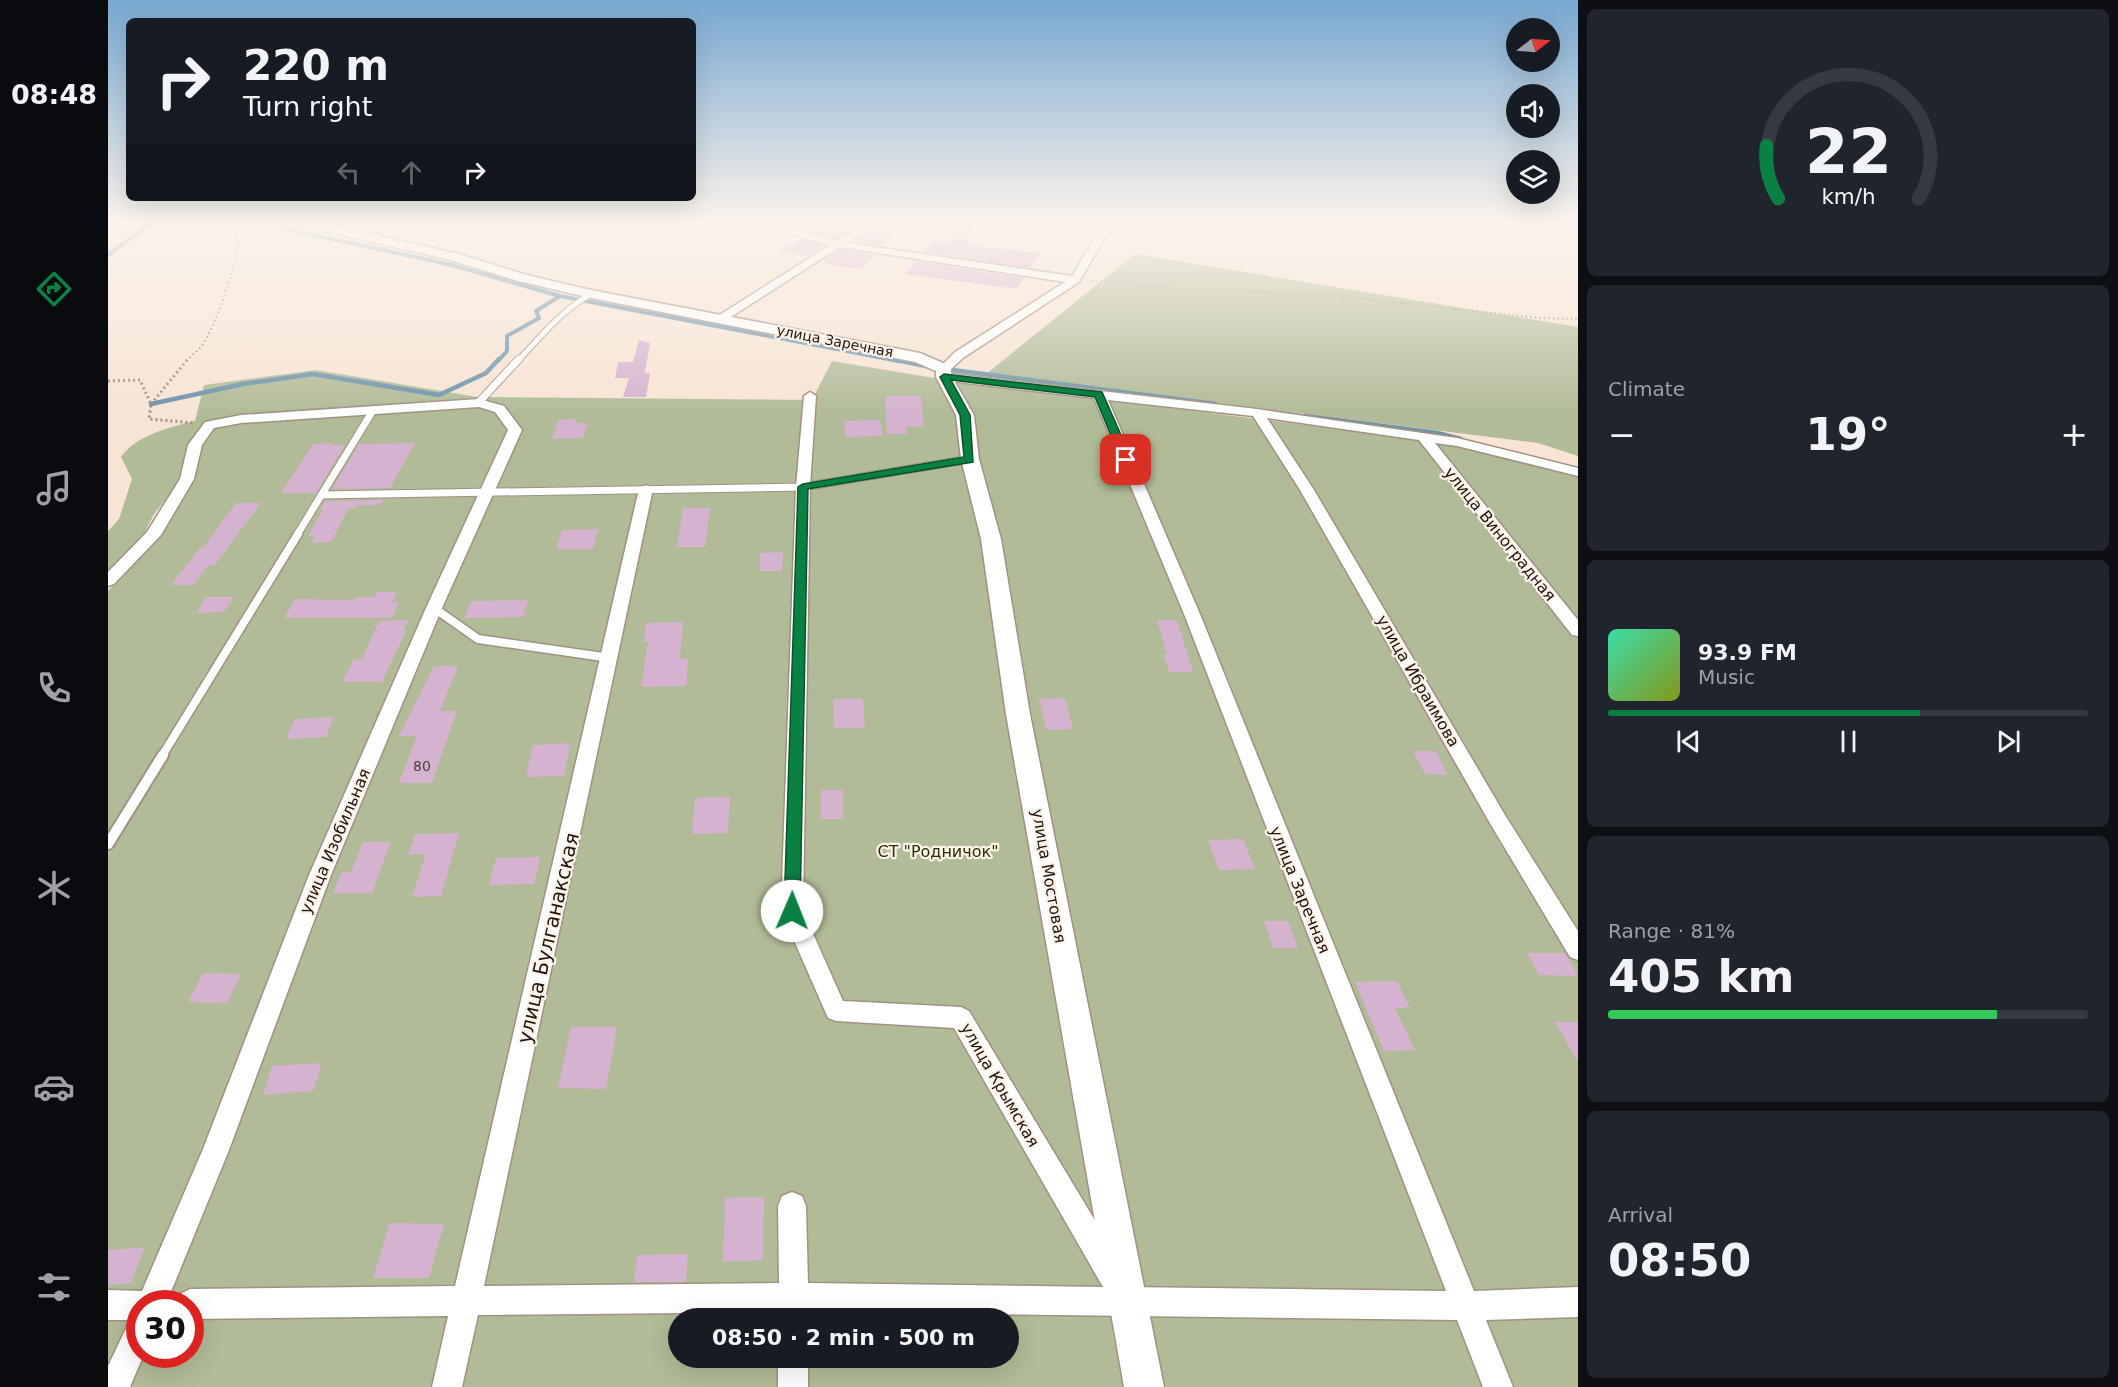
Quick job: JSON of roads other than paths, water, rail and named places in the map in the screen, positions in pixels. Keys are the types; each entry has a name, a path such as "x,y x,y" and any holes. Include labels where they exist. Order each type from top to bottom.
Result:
{"street":[{"name":"улица Заречная","path":"560,287 920,358 944,373"},
{"path":"722,318 771,287"},
{"path":"944,373 959,355 1065,287"},
{"path":"944,373 1257,413 1457,442 1578,472"},
{"name":"улица Мостовая","path":"944,373 965,415 970,459 991,539 1018,714 1144,1387"},
{"name":"улица Заречная","path":"1099,394 1192,614 1498,1387"},
{"name":"улица Крымская","path":"810,396 803,487 792,911 836,1011 961,1018 1128,1302"},
{"path":"108,582 153,536 187,479 195,445 210,425 241,418 372,412 479,402"},
{"name":"улица Изобильная","path":"157,1290 216,1150 320,875 434,608 515,430 510,418 501,408 479,402"},
{"name":"улица Ибраимова","path":"1257,413 1307,490 1498,820 1578,950"},
{"name":"улица Виноградная","path":"1423,437 1578,631"},
{"name":"улица Булганакская","path":"447,1387 646,489"},
{"path":"792,1206 794,1308"},
{"path":"204,1304 467,1299 794,1308 1128,1302 1467,1306 1578,1302"},
{"path":"108,1305 126,1305"},
{"path":"114,1387 126,1361"},
{"path":"793,1387 794,1368"}],"lane":[{"path":"479,402 550,326 580,300 591,294"},
{"path":"108,844 372,412"},
{"path":"321,495 803,487 970,459"},
{"path":"434,608 478,639 610,658"}],"waterway":[{"path":"528,287 560,296"},
{"path":"498,361 507,351 507,336 539,318 536,311 560,296"},
{"path":"560,296 899,361"},
{"path":"151,404 243,384 313,374 439,395 486,373 499,359"},
{"path":"891,359 926,366"},
{"path":"945,369 1215,404"},
{"path":"1305,416 1437,433 1461,439"}],"park label":[{"name":"СТ \"Родничок\"","path":"938,851"}]}
